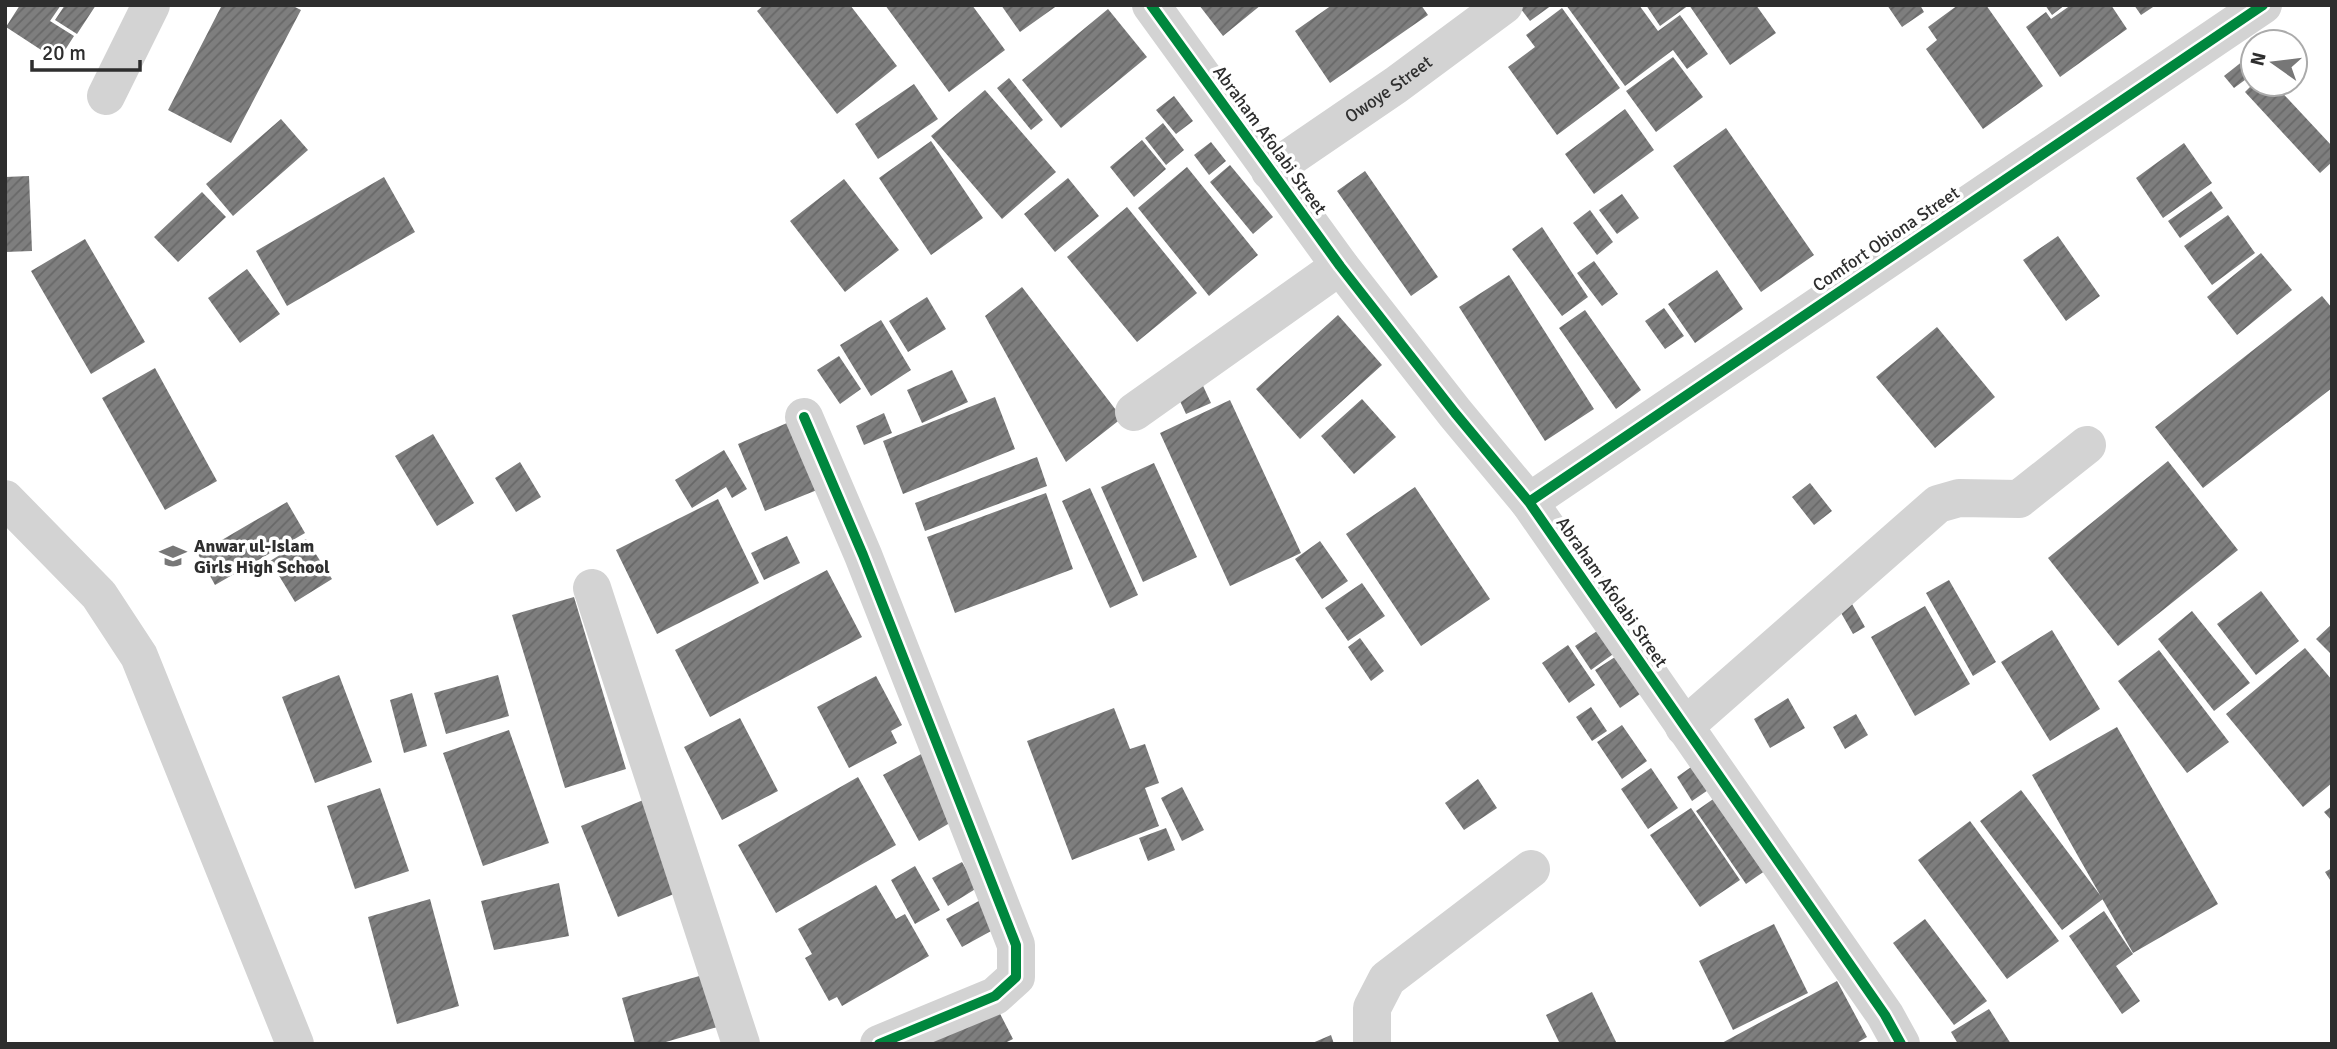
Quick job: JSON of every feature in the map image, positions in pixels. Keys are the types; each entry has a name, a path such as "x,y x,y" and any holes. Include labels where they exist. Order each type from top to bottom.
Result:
{"street":[{"path":"106,96 151,5"},
{"name":"Abraham Afolabi Street","path":"1151,5 1340,266 1455,414 1529,502 1885,1015 1901,1044"},
{"name":"Owoye Street","path":"1270,171 1396,85 1504,5"},
{"name":"Comfort Obiona Street","path":"1529,502 2263,5"},
{"path":"1134,412 1340,266"},
{"path":"804,417 863,555 1016,946 1016,977 995,996 879,1044"},
{"path":"1684,727 1938,504 1959,498 2019,499 2087,445"},
{"path":"5,499 99,595 139,656 295,1044"},
{"path":"592,587 741,1044"},
{"path":"1372,1044 1372,1008 1387,979 1531,869"}],"building":[{"path":"20,5 61,5 50,21 74,36 58,61 6,27"},
{"path":"65,5 96,5 77,34 55,20"},
{"path":"222,5 291,5 301,10 231,143 168,110"},
{"path":"764,5 850,5 897,66 837,114 757,11"},
{"path":"885,5 972,5 1005,50 949,92"},
{"path":"1001,5 1058,5 1020,32"},
{"path":"1199,5 1261,5 1223,36"},
{"path":"1332,5 1421,5 1428,15 1330,83 1295,31"},
{"path":"1518,5 1552,5 1530,21"},
{"path":"1566,5 1639,5 1658,31 1680,15 1708,54 1687,69 1673,50 1625,86"},
{"path":"1646,5 1689,5 1660,26"},
{"path":"1689,5 1756,5 1776,33 1730,65"},
{"path":"1887,5 1920,5 1924,12 1902,27"},
{"path":"1958,5 1986,5 2043,86 1983,129 1926,49 1937,40 1928,27"},
{"path":"2045,5 2065,5 2052,15"},
{"path":"2071,5 2111,5 2127,29 2060,77 2026,27 2046,12 2051,19"},
{"path":"2134,5 2156,5 2141,15"},
{"path":"1562,8 1620,88 1557,135 1508,67 1535,47 1526,35"},
{"path":"1108,9 1147,57 1061,128 1022,80"},
{"path":"1673,57 1703,97 1656,132 1626,91"},
{"path":"2239,64 2239,84 2234,88 2224,76"},
{"path":"1009,78 1043,120 1031,130 997,88"},
{"path":"914,84 938,119 878,159 855,124"},
{"path":"985,90 1056,172 1002,219 931,136"},
{"path":"1174,96 1193,121 1176,134 1156,110"},
{"path":"2251,98 2287,98 2332,146 2332,162 2320,173"},
{"path":"1625,109 1654,150 1594,194 1565,154"},
{"path":"281,119 308,150 233,216 206,184"},
{"path":"1163,123 1184,150 1166,165 1145,138"},
{"path":"1726,128 1814,255 1761,292 1673,166"},
{"path":"1142,140 1166,169 1134,197 1110,167"},
{"path":"931,141 983,218 931,255 879,178"},
{"path":"1211,142 1226,161 1209,175 1194,155"},
{"path":"2184,143 2212,183 2163,218 2136,178"},
{"path":"1230,165 1273,217 1253,234 1210,182"},
{"path":"1187,167 1258,255 1209,296 1138,208"},
{"path":"1365,171 1438,277 1411,296 1337,191"},
{"path":"29,176 32,251 5,252 5,177"},
{"path":"384,177 415,232 287,306 256,251"},
{"path":"1068,178 1099,216 1055,252 1024,214"},
{"path":"844,179 899,250 845,292 790,221"},
{"path":"2211,191 2223,208 2180,238 2168,221"},
{"path":"202,192 226,217 178,262 154,237"},
{"path":"1622,194 1639,218 1617,234 1599,210"},
{"path":"1127,207 1197,293 1137,342 1067,257"},
{"path":"1590,210 1613,242 1597,255 1573,223"},
{"path":"2228,215 2255,253 2212,285 2184,246"},
{"path":"1542,227 1588,297 1562,316 1512,249"},
{"path":"2058,236 2100,296 2066,321 2023,260"},
{"path":"85,239 145,342 91,374 31,271"},
{"path":"2261,253 2292,290 2237,335 2207,297"},
{"path":"1594,261 1618,294 1602,306 1577,273"},
{"path":"247,269 280,314 240,343 208,298"},
{"path":"1717,270 1743,309 1695,343 1668,304"},
{"path":"1509,275 1594,409 1545,441 1459,307"},
{"path":"1022,287 1122,418 1066,462 985,316"},
{"path":"2322,296 2332,308 2332,388 2203,488 2155,427"},
{"path":"927,297 946,329 908,352 889,321"},
{"path":"1664,308 1684,336 1665,349 1645,321"},
{"path":"1585,310 1641,390 1616,409 1559,328"},
{"path":"1338,315 1382,365 1300,439 1256,389"},
{"path":"881,320 911,370 871,396 840,345"},
{"path":"1937,327 1995,397 1935,448 1876,377"},
{"path":"839,356 861,389 840,404 817,370"},
{"path":"155,368 217,481 165,510 102,398"},
{"path":"952,370 968,402 922,423 907,390"},
{"path":"1198,375 1211,403 1186,414 1173,386"},
{"path":"995,397 1015,449 903,494 883,441"},
{"path":"1362,399 1396,437 1354,474 1321,436"},
{"path":"1230,400 1301,553 1230,586 1160,433"},
{"path":"884,413 892,433 864,445 856,426"},
{"path":"794,420 822,488 765,511 738,444"},
{"path":"433,434 474,503 437,526 395,456"},
{"path":"724,450 747,489 732,498 726,487 692,508 675,480"},
{"path":"1037,457 1047,486 925,531 915,503"},
{"path":"2168,461 2238,550 2118,646 2048,558"},
{"path":"520,462 541,497 516,512 495,478"},
{"path":"1154,463 1197,557 1143,582 1101,487"},
{"path":"1810,483 1832,511 1814,525 1792,497"},
{"path":"1415,487 1490,599 1421,646 1346,534"},
{"path":"1090,488 1138,595 1110,608 1062,501"},
{"path":"1046,493 1073,569 955,613 927,537"},
{"path":"718,499 759,583 657,634 616,550"},
{"path":"287,502 305,533 215,585 198,554"},
{"path":"787,536 800,563 764,580 751,553"},
{"path":"306,539 332,579 295,602 270,561"},
{"path":"1320,541 1348,581 1322,599 1295,559"},
{"path":"827,570 862,637 710,717 675,650"},
{"path":"1949,580 1996,662 1973,676 1926,593"},
{"path":"1362,583 1385,616 1348,641 1325,608"},
{"path":"2261,591 2299,641 2256,675 2217,624"},
{"path":"574,597 626,769 565,788 512,615"},
{"path":"1852,604 1865,627 1853,634 1840,611"},
{"path":"1925,606 1970,684 1915,716 1871,637"},
{"path":"2192,611 2250,683 2214,711 2158,639"},
{"path":"2332,624 2332,655 2316,639"},
{"path":"1600,629 1616,652 1591,670 1575,646"},
{"path":"2052,630 2100,709 2050,741 2001,662"},
{"path":"1360,638 1384,671 1371,681 1348,647"},
{"path":"1568,645 1595,685 1569,703 1542,663"},
{"path":"2305,648 2332,680 2332,783 2303,807 2226,714"},
{"path":"2159,650 2229,742 2187,773 2118,681"},
{"path":"1618,655 1643,692 1620,708 1595,670"},
{"path":"339,675 372,762 315,783 282,697"},
{"path":"498,675 509,716 446,734 434,693"},
{"path":"876,676 902,725 891,731 897,743 849,768 817,707"},
{"path":"412,693 427,746 404,753 390,700"},
{"path":"1788,698 1805,728 1770,748 1754,719"},
{"path":"1591,707 1607,731 1592,741 1576,717"},
{"path":"1114,708 1130,749 1145,744 1159,783 1145,788 1159,826 1072,860 1027,741"},
{"path":"1856,714 1868,735 1845,749 1833,727"},
{"path":"740,718 778,791 722,820 684,747"},
{"path":"1622,725 1647,761 1622,779 1597,742"},
{"path":"2117,727 2218,904 2133,953 2032,775"},
{"path":"509,730 549,843 483,866 443,753"},
{"path":"923,753 960,817 919,841 883,775"},
{"path":"1701,760 1717,784 1692,801 1677,777"},
{"path":"1651,768 1678,808 1648,829 1621,789"},
{"path":"858,777 896,845 776,913 738,845"},
{"path":"1478,779 1497,808 1464,830 1445,803"},
{"path":"1182,787 1204,830 1182,841 1161,798"},
{"path":"380,788 409,871 355,889 327,806"},
{"path":"2021,790 2103,899 2062,930 1980,821"},
{"path":"1719,795 1769,868 1746,884 1696,811"},
{"path":"648,798 686,889 618,917 581,826"},
{"path":"2332,806 2332,821 2324,812"},
{"path":"1691,808 1740,880 1700,907 1650,835"},
{"path":"1970,821 2059,941 2007,979 1918,860"},
{"path":"1166,828 1175,850 1148,861 1139,838"},
{"path":"962,862 977,888 948,906 932,878"},
{"path":"915,866 940,910 915,924 891,880"},
{"path":"2332,868 2332,883 2325,872"},
{"path":"559,883 569,936 494,950 481,901"},
{"path":"876,885 896,919 905,914 929,956 842,1006 837,997 829,1001 805,958 812,954 798,929"},
{"path":"986,897 1002,925 962,947 946,919"},
{"path":"430,899 459,1006 397,1024 368,917"},
{"path":"2104,911 2133,954 2116,966 2140,1001 2122,1014 2069,936"},
{"path":"1925,919 1987,1001 1954,1025 1893,943"},
{"path":"1774,924 1808,993 1733,1030 1699,961"},
{"path":"710,973 724,1025 659,1044 635,1044 622,998"},
{"path":"1837,981 1867,1037 1855,1044 1720,1044"},
{"path":"1592,992 1617,1044 1560,1044 1546,1015"},
{"path":"994,1002 1013,1039 1003,1044 918,1044"},
{"path":"1989,1009 2011,1044 1958,1044 1951,1032"},
{"path":"1331,1035 1334,1044 1310,1044"}],"cycle path":[{"path":"1151,5 1340,266 1455,413 1529,502 1885,1015 1901,1044"},
{"path":"1529,502 2263,5"},
{"path":"804,417 863,555 1016,945 1016,977 995,996 879,1044"}],"place":[{"name":"Anwar ul-Islam Girls High School","path":"173,556"}]}
